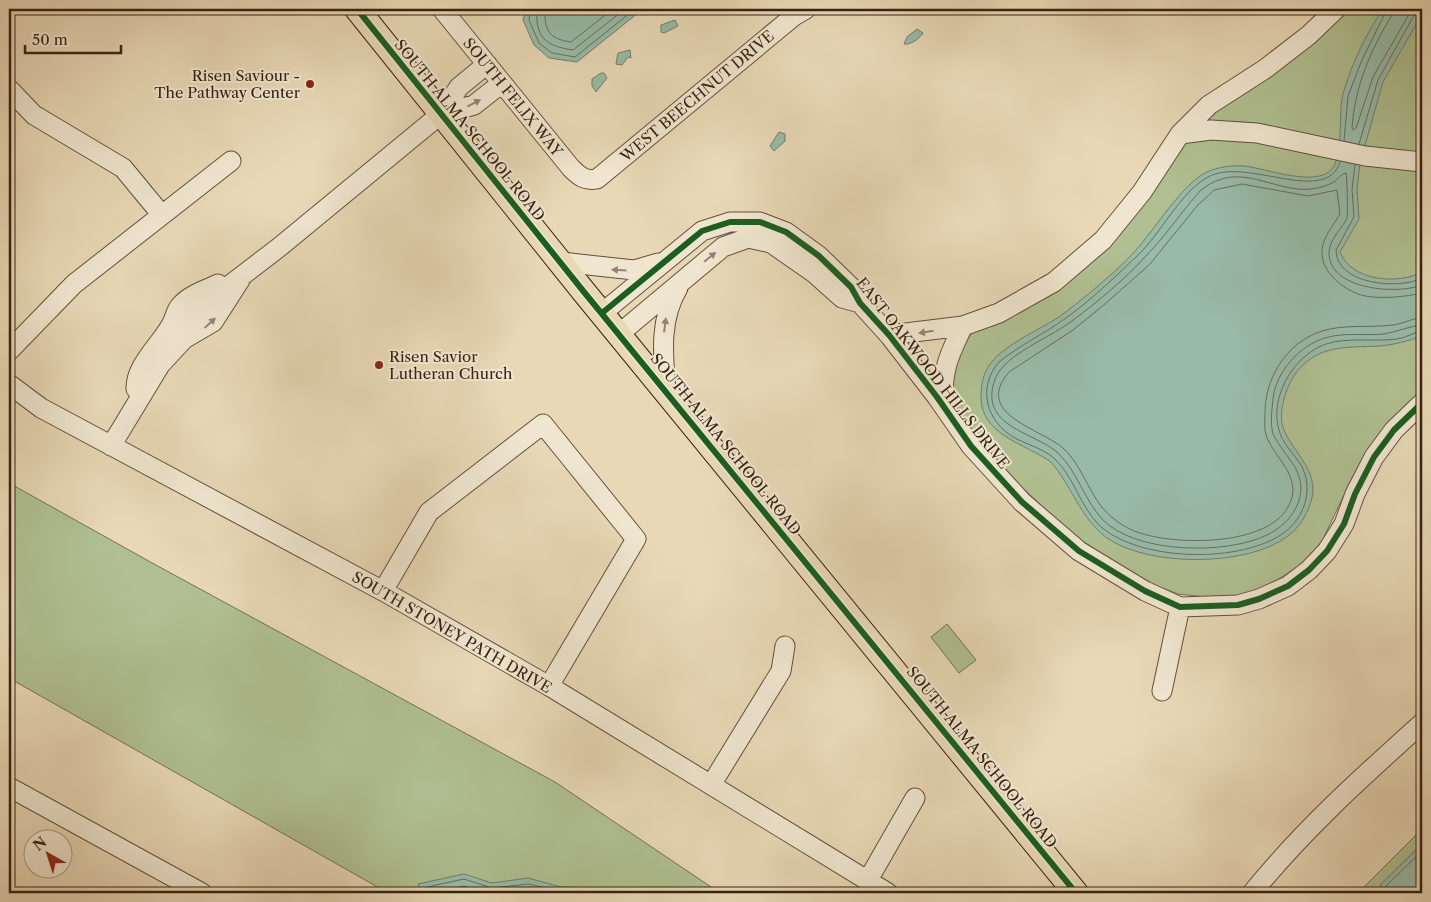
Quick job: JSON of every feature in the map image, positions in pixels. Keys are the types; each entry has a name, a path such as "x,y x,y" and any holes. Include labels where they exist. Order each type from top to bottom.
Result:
{"main road":[{"name":"SOUTH ALMA SCHOOL ROAD","path":"357,9 619,334 1076,893"}],"street":[{"name":"SOUTH FELIX WAY","path":"442,9 571,168 579,176 588,180"},
{"name":"WEST BEECHNUT DRIVE","path":"588,180 597,178 794,16 806,9"},
{"name":"EAST OAKWOOD HILLS DRIVE","path":"889,335 963,326 999,313 1054,282 1103,240 1142,192 1180,134 1209,105 1271,65 1309,35 1336,9"},
{"path":"137,400 136,382 148,357 177,331 188,317 243,275 441,114 459,87 487,64"},
{"path":"441,114 474,105 502,83"},
{"path":"9,89 34,114 123,168 162,214"},
{"path":"1180,134 1211,130 1257,133 1364,156 1422,162"},
{"path":"9,351 74,284 231,161"},
{"name":"EAST OAKWOOD HILLS DRIVE","path":"602,313 702,231 730,222 760,222 786,232 819,256 851,287 860,303 889,335 943,405 971,446 1022,502 1079,551 1145,591 1180,607 1238,605 1259,599 1288,586 1309,570 1327,551 1344,524 1355,494 1374,457 1394,430 1422,403"},
{"path":"720,225 729,245"},
{"name":"EAST OAKWOOD HILLS DRIVE","path":"619,334 709,257 729,245 748,238 771,243 814,272 842,298 860,303"},
{"path":"666,260 682,280"},
{"name":"EAST OAKWOOD HILLS DRIVE","path":"561,262 634,270 666,260"},
{"name":"EAST OAKWOOD HILLS DRIVE","path":"666,391 663,348 666,316 682,280"},
{"name":"EAST OAKWOOD HILLS DRIVE","path":"943,405 942,382 946,361 963,326"},
{"path":"111,446 137,400 160,365 177,331"},
{"name":"SOUTH STONEY PATH DRIVE","path":"9,384 41,408 383,591 549,686 888,893"},
{"path":"383,591 429,512 542,424 636,539 549,686"},
{"path":"1162,691 1180,607"},
{"path":"711,785 781,671 785,646"},
{"path":"1252,893 1277,863 1338,799 1422,723"},
{"path":"9,788 190,890"},
{"path":"868,880 915,798"}],"shaded area":[{"path":"1348,9 1422,9 1422,393 1385,427 1346,491 1322,541 1305,562 1265,588 1225,599 1178,594 1142,580 1072,534 1011,477 960,416 951,388 956,358 973,331 1035,303 1216,109 1318,40"},
{"path":"9,483 555,782 720,893 388,893 9,678"},
{"path":"947,624 976,660 959,673 931,637"},
{"path":"1422,829 1422,844 1381,884 1379,893 1358,893"}],"water":[{"path":"526,9 643,9 577,62 549,58 534,45 523,20"},
{"path":"1383,9 1422,9 1422,14 1383,82 1360,163 1357,189 1359,219 1340,252 1346,262 1354,269 1376,278 1401,278 1422,272 1422,336 1390,345 1333,349 1314,357 1296,373 1289,385 1284,400 1282,423 1288,438 1304,462 1312,479 1313,488 1312,498 1306,514 1300,524 1288,536 1270,546 1249,553 1224,558 1198,560 1147,554 1125,548 1107,538 1090,521 1051,462 1006,437 988,420 983,409 981,396 981,388 986,370 1002,352 1059,317 1126,261 1179,196 1198,177 1207,172 1230,166 1253,167 1303,177 1314,177 1332,169 1338,154 1342,102 1346,83 1360,50"},
{"path":"675,20 678,26 664,33 661,32 661,25"},
{"path":"917,29 923,33 912,43 904,44 907,37"},
{"path":"630,50 631,58 628,57 622,65 616,64 618,53"},
{"path":"604,73 607,78 596,92 592,86 592,79"},
{"path":"779,132 785,134 785,141 774,151 770,146"},
{"path":"1422,844 1422,893 1379,893 1381,884"},
{"path":"464,874 492,883 528,878 561,887 592,888 596,893 420,893 418,884"}],"cycle path":[{"path":"357,9 584,292 1076,893"},
{"path":"602,313 702,231 730,222 760,222 786,232 819,256 851,287 860,303 889,335 937,397 971,446 1022,502 1079,551 1145,591 1180,607 1238,605 1259,599 1288,586 1309,570 1327,551 1344,524 1355,494 1374,457 1394,430 1422,403"}],"place":[{"name":"Risen Saviour - The Pathway Center","path":"310,84"},
{"name":"Risen Savior Lutheran Church","path":"379,365"}]}
